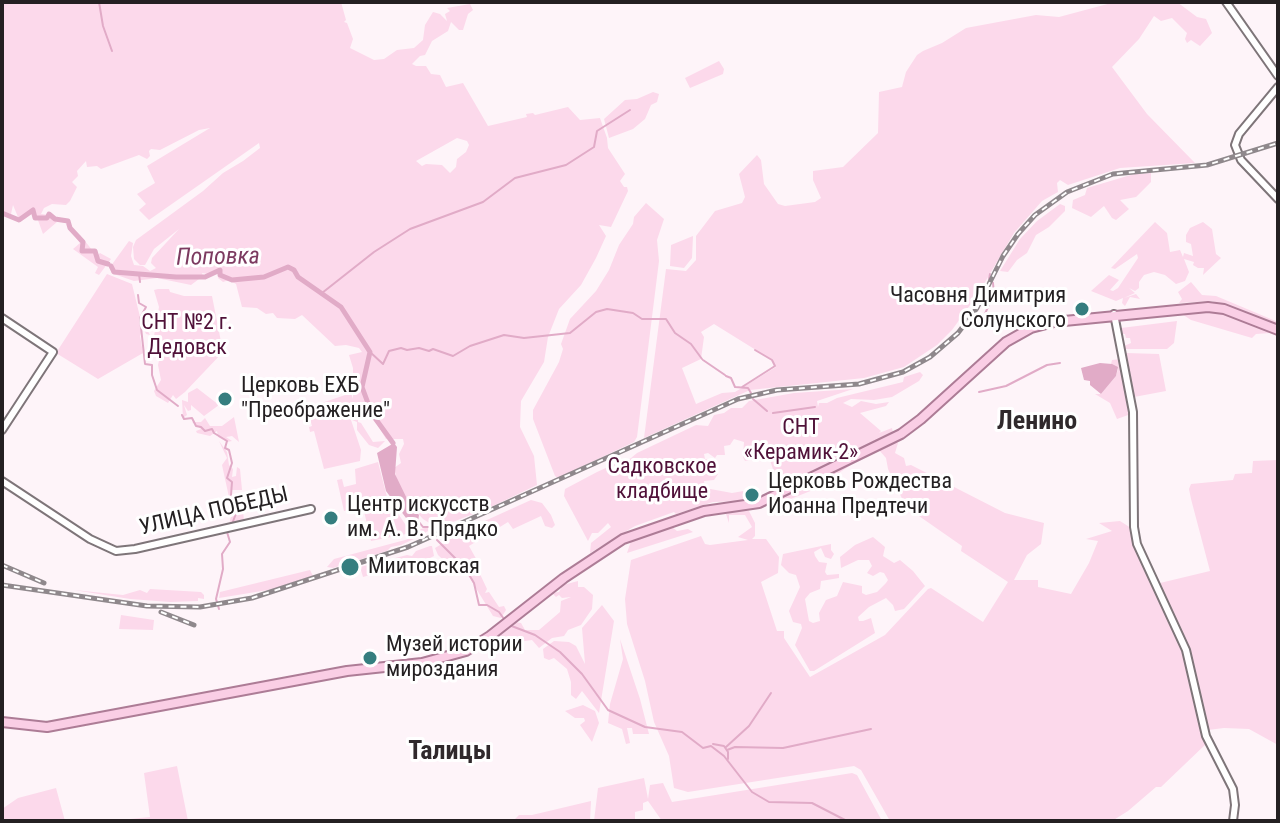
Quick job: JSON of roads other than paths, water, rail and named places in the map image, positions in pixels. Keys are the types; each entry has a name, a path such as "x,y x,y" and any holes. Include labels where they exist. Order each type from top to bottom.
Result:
{"main road":[{"path":"2,721 50,725 362,667 421,661 469,648 571,571 627,535 703,509 758,502 901,431 1020,331 1054,320 1200,306 1225,307 1278,330"}],"street":[{"path":"1226,2 1278,76"},
{"path":"1278,87 1235,142 1242,162 1278,199"},
{"path":"1114,315 1133,412 1134,527 1137,544 1186,650 1206,736 1233,789 1233,821"},
{"path":"2,318 53,352 2,430"},
{"name":"УЛИЦА ПОБЕДЫ","path":"2,481 90,539 116,551 311,509"}],"waterway":[{"path":"99,2 112,51"},
{"path":"322,293 374,252 410,229 483,202 515,178 566,165 594,147 597,131 630,110"},
{"name":"Поповка","path":"2,213 19,220 33,210 35,218 47,218 49,214 55,219 68,221 70,228 83,242 82,251 95,251 98,261 108,264"},
{"name":"Поповка","path":"111,266 114,272 176,277 205,277 220,270 220,275 232,280 264,277 288,267 294,270 298,277 341,307 370,352 362,387 372,414 393,443"},
{"name":"Поповка","path":"139,274 140,282"},
{"path":"983,318 994,294 990,274"},
{"path":"138,295 139,303 146,307 140,318 145,364 152,365 157,390 178,406"},
{"path":"370,352 383,364 389,351 401,348 433,349 453,356 470,346 504,335 524,338 570,333 596,312 607,309 633,313 642,319 666,319 675,333 691,344 702,359"},
{"path":"742,387 775,366 772,360 755,350"},
{"path":"703,360 725,375"},
{"path":"979,392 1006,386 1047,365 1060,363"},
{"path":"726,376 731,378 735,387 748,388 751,393"},
{"path":"753,399 767,411"},
{"path":"773,413 815,407"},
{"path":"182,415 184,419 192,418 196,426 205,431 212,429 227,441 225,448 229,450 232,463 227,478 232,482 231,495 237,511 232,524"},
{"path":"1136,432 1137,447"},
{"name":"Поповка","path":"419,522 423,527 430,527 434,533"},
{"path":"219,609 216,599 223,569 222,554 230,542 227,532 231,530"},
{"name":"Поповка","path":"437,540 465,568 474,583 479,605 487,605 504,619"},
{"name":"Поповка","path":"509,625 535,635 560,652 582,674 608,710 645,727 682,732 703,748 711,746 724,756 752,792 769,802 812,803 847,821"},
{"path":"726,747 749,726 771,693"},
{"path":"727,750 735,747 783,748 871,729"},
{"name":"Поповка","path":"713,744 724,746 728,759"}],"railway":[{"path":"2,585 147,606 200,607 252,598 408,547 738,399 777,390 859,384 903,372 930,357 958,333 977,308 1003,256 1018,234 1035,215 1067,192 1113,174 1207,165 1278,143"},
{"path":"2,565 44,583"},
{"path":"161,612 194,625"}],"place":[{"name":"Часовня Димитрия Солунского","path":"1082,309"},
{"name":"Церковь ЕХБ \"Преображение\"","path":"225,399"},
{"name":"Церковь Рождества Иоанна Предтечи","path":"752,495"},
{"name":"Центр искусств им. А. В. Прядко","path":"331,518"},
{"name":"Миитовская","path":"350,567"},
{"name":"Музей истории мироздания","path":"370,658"}],"district":[{"name":"Ленино","path":"1037,422"},
{"name":"Талицы","path":"450,752"}],"park label":[{"name":"СНТ №2 г. Дедовск","path":"187,336"},
{"name":"СНТ «Керамик-2»","path":"801,440"},
{"name":"Садковское кладбище","path":"662,480"}]}
